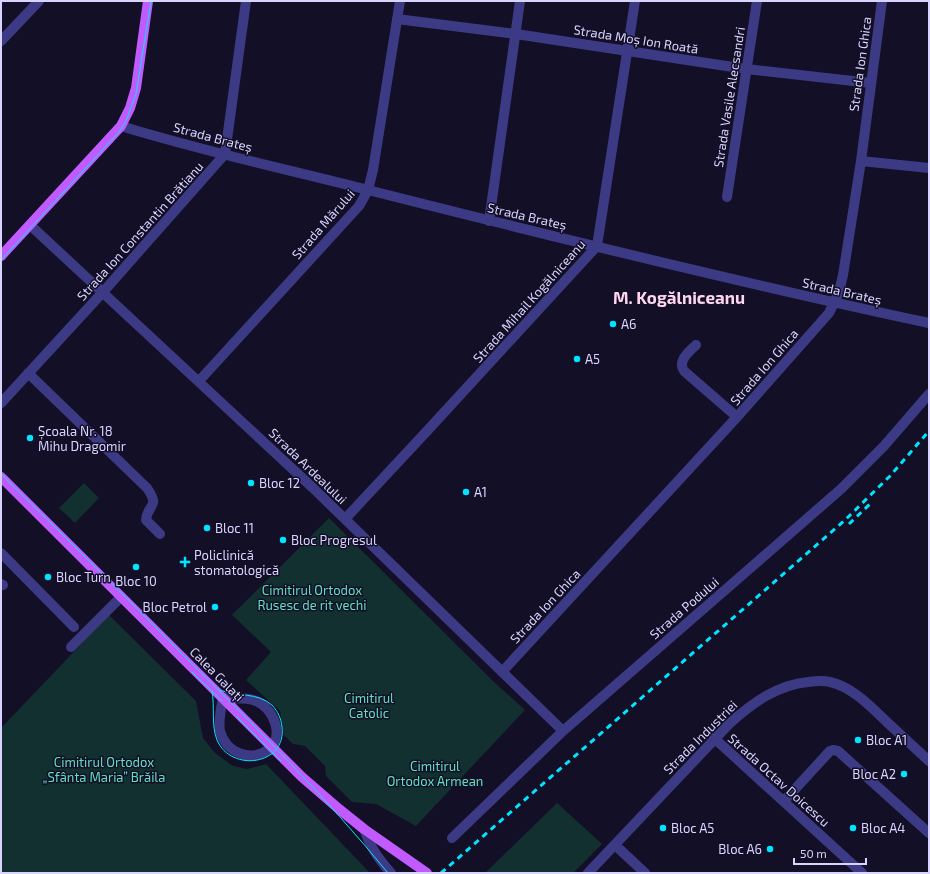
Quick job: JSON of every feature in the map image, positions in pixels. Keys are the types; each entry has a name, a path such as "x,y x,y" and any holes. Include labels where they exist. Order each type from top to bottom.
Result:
{"main road":[{"path":"1,256 121,126 130,108 136,88 148,1"},
{"name":"Calea Galați","path":"1,477 302,777 364,829 424,870"}],"street":[{"path":"1,41 39,1"},
{"path":"225,154 246,1"},
{"name":"Strada Mărului","path":"199,381 359,206 368,190 373,170 400,1"},
{"path":"489,221 520,1"},
{"name":"Strada Mihail Kogălniceanu","path":"345,519 597,246 635,1"},
{"name":"Strada Vasile Alecsandri","path":"727,197 757,1"},
{"name":"Strada Ion Ghica","path":"502,672 737,417 829,313 839,292 843,275 882,1"},
{"name":"Strada Moș Ion Roată","path":"397,19 516,34 746,69 871,83"},
{"name":"Strada Brateș","path":"121,126 489,221 834,303 929,324"},
{"name":"Strada Ion Constantin Brătianu","path":"1,403 103,292 225,154"},
{"path":"860,161 929,168"},
{"name":"Strada Ardealului","path":"30,225 199,381 345,519 563,731"},
{"path":"696,345 682,361 682,368 737,417"},
{"path":"28,373 147,488 154,501 153,506 146,515 146,520 160,534"},
{"name":"Strada Podului","path":"452,838 563,731 841,489 884,446 929,394"},
{"path":"1,553 74,627"},
{"path":"70,647 121,597"},
{"name":"Strada Industriei","path":"588,873 714,738 745,709 776,690 789,685 820,681 830,682 849,690 858,696 929,761"},
{"path":"223,698 249,699 263,704 269,709 275,719 276,727 276,737 271,747 261,753 250,755 242,755 231,749 224,740 220,728 223,698"},
{"name":"Strada Octav Doicescu","path":"714,738 862,873"},
{"path":"784,801 830,751 838,751 929,833"},
{"path":"364,829 369,844 391,873"},
{"path":"615,845 645,873"}],"green space":[{"path":"84,483 99,498 75,523 59,508"},
{"path":"329,518 493,681 525,710 416,826 376,804 352,802 326,776 325,766 305,746 293,744 284,735 280,711 246,680 271,652 232,615"},
{"name":"Cimitirul Ortodox „Sfânta Maria” Brăila","path":"109,615 196,701 203,738 215,753 233,766 247,769 266,764 370,873 1,873 1,728"},
{"path":"557,803 602,844 573,873 485,873"}],"tram line":[{"path":"1,260 119,132 126,121 136,94 151,1"},
{"path":"1,474 262,734 339,816 388,873"},
{"path":"192,672 222,701"},
{"path":"212,691 215,734 224,750 234,757 245,760 257,760 267,757 276,750 281,740 282,727 279,715 272,705 260,698 220,690"},
{"path":"237,717 281,761"}],"railway":[{"path":"441,873 844,521 890,476 929,431"},
{"path":"849,524 870,504"}],"place":[{"name":"A6","path":"613,324"},
{"name":"A5","path":"577,359"},
{"name":"Școala Nr. 18 Mihu Dragomir","path":"30,438"},
{"name":"Bloc 12","path":"251,483"},
{"name":"A1","path":"466,492"},
{"name":"Bloc 11","path":"207,528"},
{"name":"Bloc Progresul","path":"283,540"},
{"name":"Policlinică stomatologică","path":"185,562"},
{"name":"Bloc 10","path":"136,567"},
{"name":"Bloc Turn","path":"48,577"},
{"name":"Bloc Petrol","path":"215,607"},
{"name":"Bloc A1","path":"858,740"},
{"name":"Bloc A2","path":"904,774"},
{"name":"Bloc A5","path":"663,828"},
{"name":"Bloc A4","path":"853,828"},
{"name":"Bloc A6","path":"770,849"}],"district":[{"name":"M. Kogălniceanu","path":"679,297"}],"park label":[{"name":"Cimitirul Ortodox Rusesc de rit vechi","path":"312,598"},
{"name":"Cimitirul Catolic","path":"369,706"},
{"name":"Cimitirul Ortodox Armean","path":"435,774"}]}
